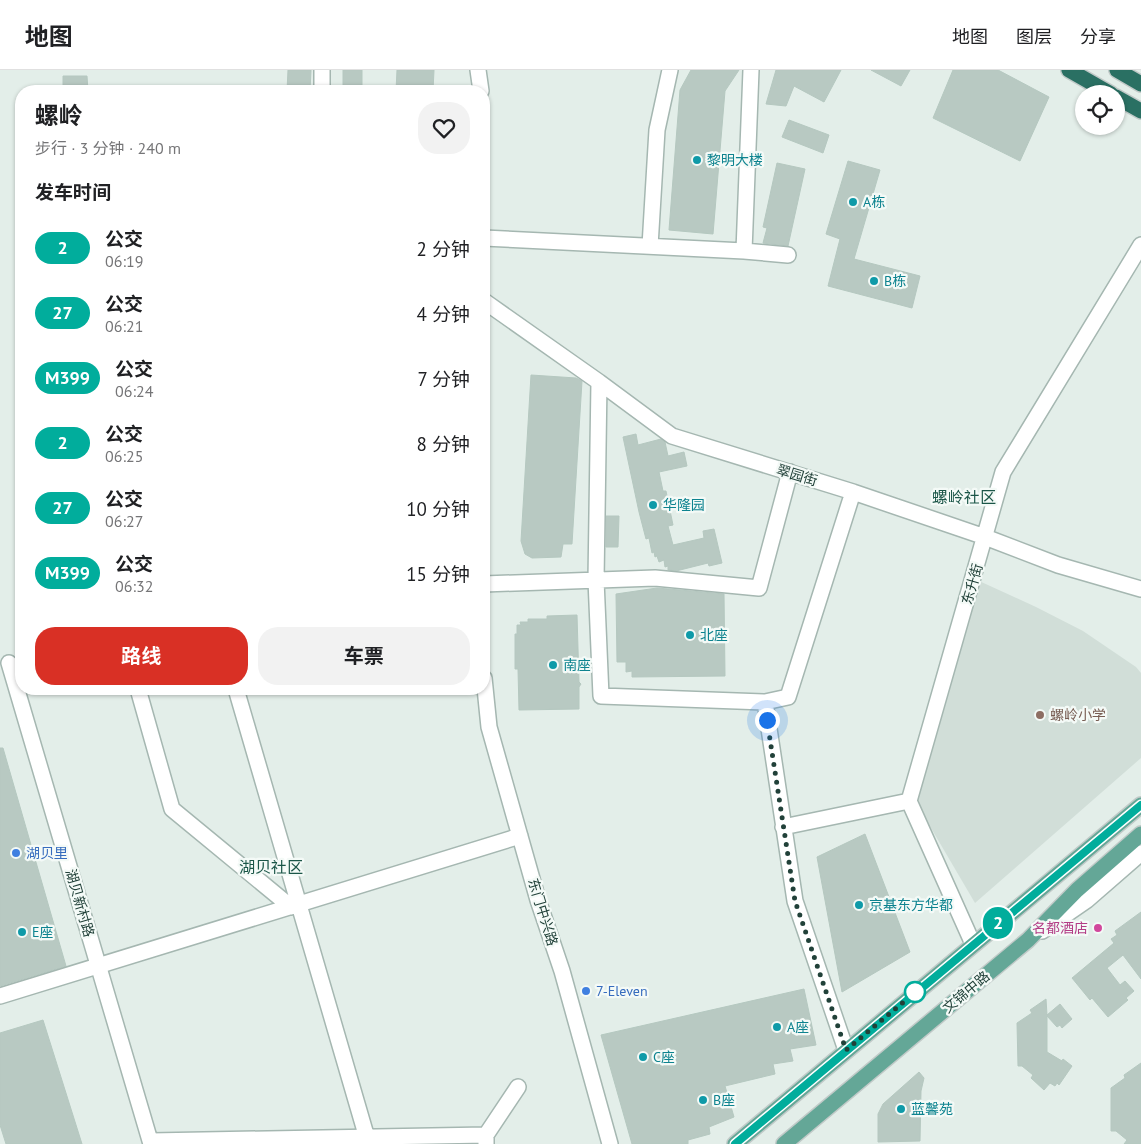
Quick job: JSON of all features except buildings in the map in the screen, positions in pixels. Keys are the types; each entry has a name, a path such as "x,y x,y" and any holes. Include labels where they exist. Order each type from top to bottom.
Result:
{"highway":[{"path":"1069,70 1095,85"},
{"path":"1117,70 1141,84"},
{"path":"1125,102 1141,111"}],"main road":[{"path":"735,1144 1138,806"},
{"name":"文锦中路","path":"784,1144 1028,940 1077,890 1141,834"}],"street":[{"path":"322,70 322,85"},
{"path":"478,70 480,85"},
{"path":"650,246 656,130 670,70"},
{"path":"744,251 751,70"},
{"path":"490,238 744,251 788,255"},
{"name":"东升街","path":"909,800 1002,472 1141,245"},
{"name":"翠园街","path":"490,305 672,436 854,492 1058,564 1141,589"},
{"path":"599,382 596,580 601,696 765,702 788,697 854,492"},
{"path":"490,584 655,578 759,588 790,472"},
{"name":"湖贝新村路","path":"10,662 15,679"},
{"name":"湖贝新村路","path":"20,695 151,1142"},
{"path":"140,695 172,809 295,905"},
{"path":"238,695 295,905 367,1138"},
{"name":"东门中兴路","path":"486,695 489,727 538,900 562,971 610,1144"},
{"path":"765,702 795,901 846,1050"},
{"path":"784,827 909,800 973,944"},
{"path":"0,996 520,836"},
{"path":"1028,940 1088,900 1141,853"},
{"path":"151,1142 367,1138 486,1140 518,1087"}],"shaded area":[{"name":"螺岭小学","path":"977,580 1083,631 1136,667 1141,673 1141,758 975,903 914,799"}],"bus line":[{"name":"2","path":"735,1144 1141,805"}],"place":[{"name":"黎明大楼","path":"697,160"},
{"name":"A栋","path":"853,202"},
{"name":"B栋","path":"874,281"},
{"name":"华隆园","path":"653,505"},
{"name":"北座","path":"690,635"},
{"name":"南座","path":"553,665"},
{"name":"螺岭小学","path":"1040,715"},
{"name":"湖贝里","path":"16,853"},
{"name":"京基东方华都","path":"859,905"},
{"name":"名都酒店","path":"1098,928"},
{"name":"E座","path":"22,932"},
{"name":"7-Eleven","path":"586,991"},
{"name":"A座","path":"777,1027"},
{"name":"C座","path":"643,1057"},
{"name":"B座","path":"703,1100"},
{"name":"蓝馨苑","path":"901,1109"}],"district":[{"name":"螺岭社区","path":"964,497"},
{"name":"湖贝社区","path":"271,867"}],"route":[{"path":"767,720 795,901 846,1050 917,991 915,992"}]}
